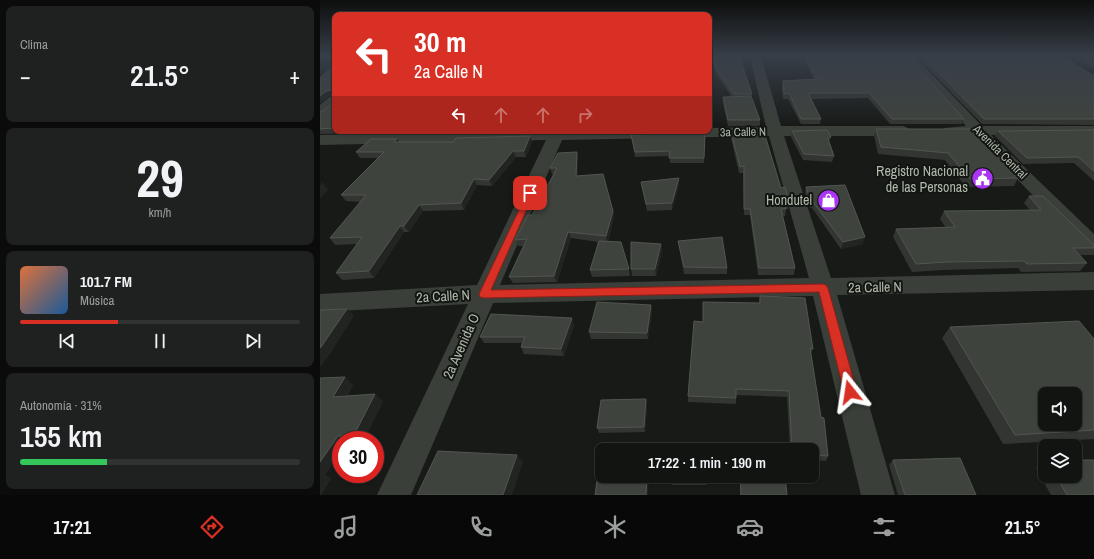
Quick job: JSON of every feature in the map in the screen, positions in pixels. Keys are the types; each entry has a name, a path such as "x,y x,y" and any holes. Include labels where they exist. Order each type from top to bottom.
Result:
{"street":[{"path":"761,79 775,131 823,288 878,495"},
{"name":"Avenida Central","path":"929,79 978,131 1094,246"},
{"path":"320,112 332,102"},
{"path":"931,131 1094,130"},
{"name":"3a Calle N","path":"712,132 916,131"},
{"name":"3a Calle N","path":"320,140 524,134"},
{"name":"2a Avenida O","path":"394,495 558,134"},
{"name":"2a Calle N","path":"320,303 484,294 823,288 1094,281"}],"building":[{"path":"320,79 332,79 332,90 326,91 320,96"},
{"path":"723,79 747,79 752,94 734,94"},
{"path":"815,79 928,79 964,119 892,119 869,93 808,93 821,119 801,119 789,93 784,94 783,81"},
{"path":"945,79 1094,79 1094,119 984,119"},
{"path":"751,96 760,120 728,120 723,97"},
{"path":"332,104 332,128 320,129 320,112"},
{"path":"876,129 976,129 1004,157 998,157 1018,178 970,179 948,153 881,147"},
{"path":"827,130 831,137 828,139 834,156 804,154 792,131"},
{"path":"1094,130 1094,171 1078,157 1027,158 998,131"},
{"path":"731,132 764,132 781,188 785,187 789,203 784,203 786,209 781,209 795,268 759,268 750,209 744,209 744,166 740,167"},
{"path":"705,134 704,158 669,158 670,151 635,152 631,135"},
{"path":"530,136 524,151 513,151 489,180 474,179 461,203 419,205 404,226 400,226 369,271 336,273 362,237 330,238 366,195 341,195 384,152 356,152 371,139 397,139 394,142 453,142 456,138"},
{"path":"577,152 576,176 603,174 613,211 606,236 568,232 554,276 509,277 527,239 515,240 528,215 532,215 557,168 550,168 558,153"},
{"path":"679,178 672,203 646,204 641,182"},
{"path":"845,185 865,237 843,242 813,202 811,202 806,187"},
{"path":"1029,196 1043,196 1094,245 1094,248 1073,248 1087,263 1027,264 1024,261 916,264 896,229 955,227 944,211 1041,210"},
{"path":"722,237 727,268 684,267 678,241"},
{"path":"599,241 621,242 629,269 590,270"},
{"path":"631,242 661,244 655,269 631,269"},
{"path":"760,296 805,298 813,349 810,348 821,417 824,418 828,456 819,455 819,443 792,443 789,391 736,389 736,398 688,396 694,321 703,322 703,302 760,303"},
{"path":"597,302 651,305 647,333 589,332"},
{"path":"347,309 321,347 320,348 320,310"},
{"path":"491,314 572,318 561,349 521,347 525,337 480,337"},
{"path":"1079,321 1094,339 1094,430 1082,431 1082,387 1038,387 1038,431 1078,431 1015,435 950,327"},
{"path":"345,377 333,397 375,394 356,431 332,431 332,445 320,462 320,378"},
{"path":"646,399 644,427 597,428 601,400"},
{"path":"438,451 517,455 503,495 417,495"},
{"path":"960,458 976,495 905,495 893,460"},
{"path":"1082,460 1094,460 1094,495 1067,495 1060,483 1082,483"},
{"path":"597,483 647,483 646,495 595,495"},
{"path":"740,483 786,483 787,495 741,495"}],"place":[{"name":"Registro Nacional de las Personas","path":"983,179"},
{"name":"Hondutel","path":"828,200"}],"route":[{"path":"530,193 484,294 823,288 850,392"}]}
